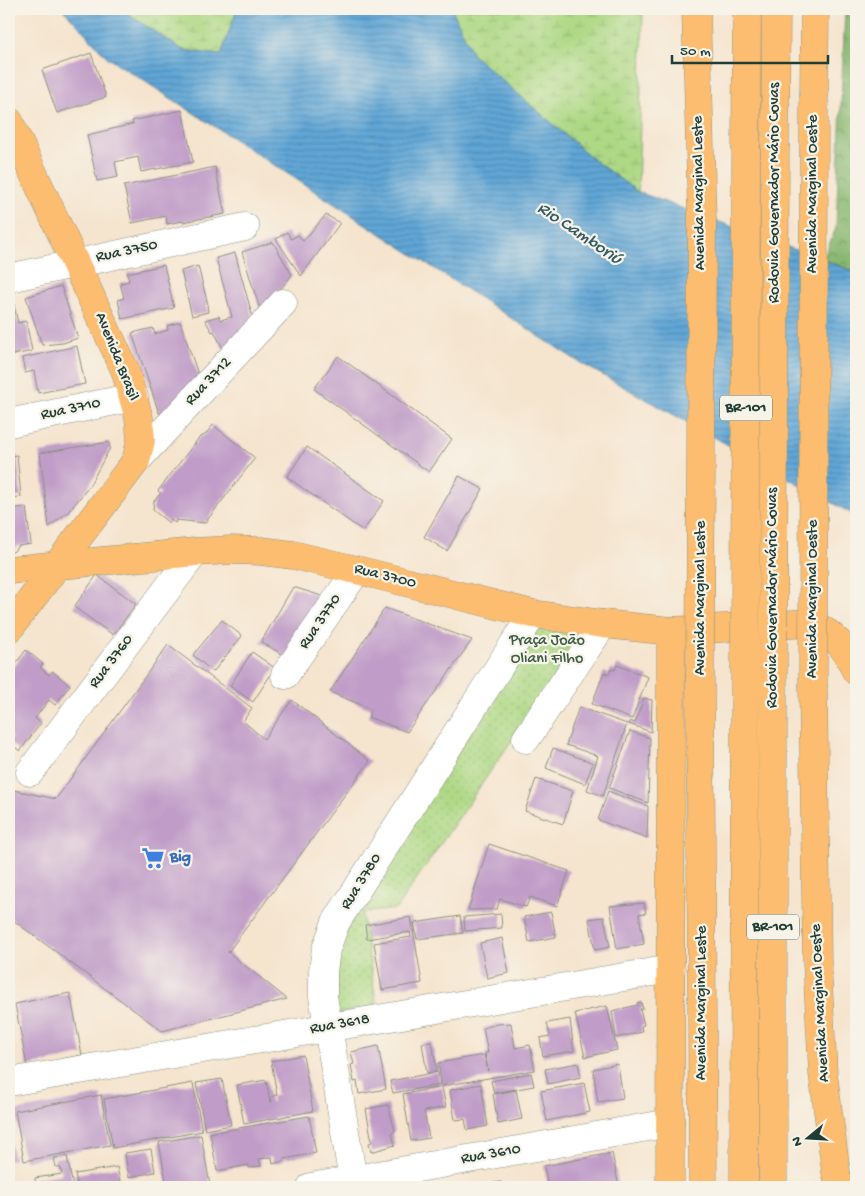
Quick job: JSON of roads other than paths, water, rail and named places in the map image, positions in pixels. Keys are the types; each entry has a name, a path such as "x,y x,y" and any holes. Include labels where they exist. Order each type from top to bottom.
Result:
{"main road":[{"name":"Avenida Marginal Leste","path":"696,9 702,220 700,677 703,1187"},
{"name":"Rodovia Governador Mário Covas","path":"744,1187 747,9"},
{"name":"Rodovia Governador Mário Covas","path":"773,1187 776,9"},
{"name":"Avenida Marginal Oeste","path":"815,9 813,687 817,963 823,1074 839,1187"},
{"name":"Avenida Brasil","path":"9,121 121,361 134,397 139,418 140,440 136,461 9,629"},
{"name":"Rua 3700","path":"9,570 195,552 261,551 293,555 533,614 603,624 672,631 810,623 827,631 840,643 850,656 856,671"},
{"name":"Avenida Marginal Leste","path":"670,1187 672,631"}],"street":[{"name":"Rua 3750","path":"9,278 245,227"},
{"name":"Rua 3712","path":"136,461 283,303"},
{"name":"Rua 3710","path":"9,423 134,397"},
{"name":"Rua 3760","path":"30,772 195,552"},
{"name":"Rua 3770","path":"285,675 357,570"},
{"name":"Rua 3780","path":"354,1184 323,996 323,971 326,949 336,922 533,614"},
{"path":"526,739 603,624"},
{"name":"Rua 3618","path":"9,1082 671,969"},
{"name":"Rua 3610","path":"311,1187 354,1184 670,1122"}],"water":[{"name":"Rio Camboriú","path":"63,9 120,9 183,50 221,55 237,9 452,9 473,55 599,164 638,192 856,272 856,516 579,362 107,57"}],"place":[{"name":"Big","path":"153,858"}],"park label":[{"name":"Praça João Oliani Filho","path":"547,650"}]}
